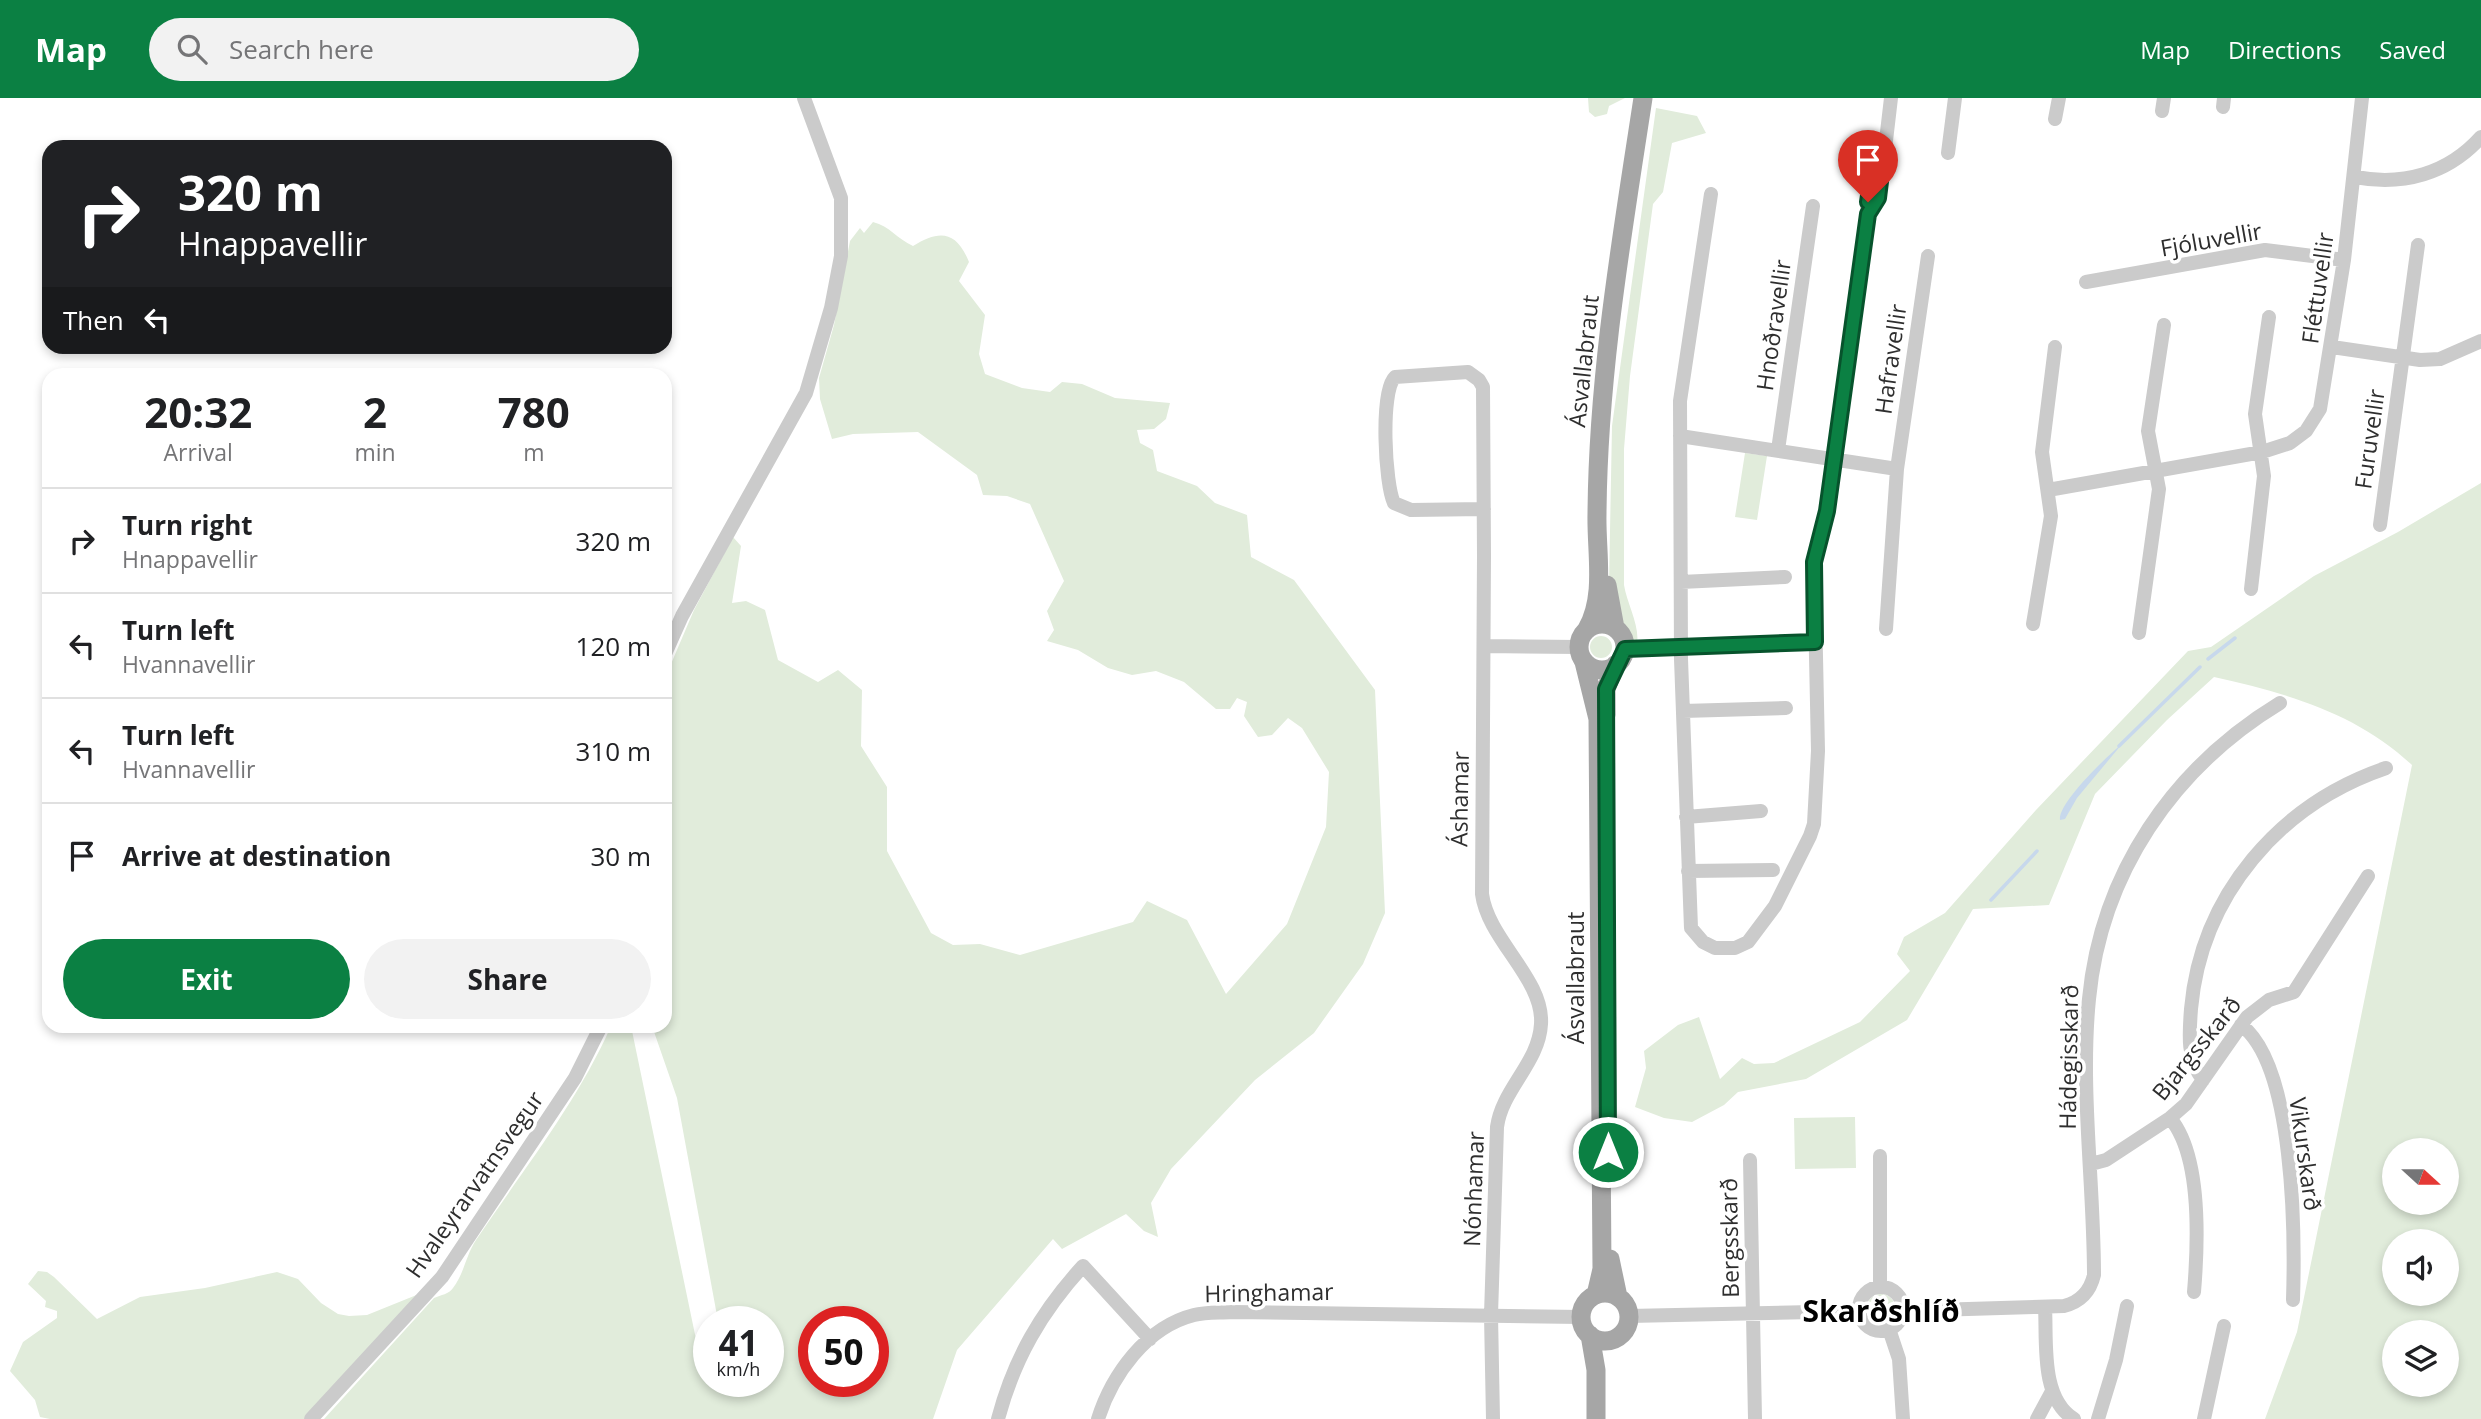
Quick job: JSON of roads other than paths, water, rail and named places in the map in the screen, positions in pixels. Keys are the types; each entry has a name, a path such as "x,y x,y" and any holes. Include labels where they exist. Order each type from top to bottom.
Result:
{"main road":[{"name":"Ásvallabraut","path":"1587,629 1598,599 1597,493 1605,368 1643,98"},
{"name":"Ásvallabraut","path":"1615,628 1606,577 1608,438 1615,362 1652,98"},
{"path":"1603,624 1615,628 1623,637 1620,657 1597,669 1581,654 1587,629 1603,624"},
{"name":"Ásvallabraut","path":"1581,654 1598,719 1602,1269 1596,1295"},
{"name":"Ásvallabraut","path":"1618,1297 1611,1276 1609,1239 1605,698 1620,657"},
{"path":"1596,1419 1596,1370 1590,1335 1581,1317 1585,1304 1596,1295 1618,1297 1629,1316 1625,1329 1608,1352 1605,1419"},
{"path":"1590,1335 1602,1341 1616,1338"}],"street":[{"path":"672,638 806,393 825,332 841,256 841,198 804,98"},
{"path":"1711,194 1685,356 1680,436 1681,647 1691,928 1703,942 1715,948 1728,949 1742,946 1758,930 1793,875 1810,836 1818,751 1814,562 1827,511 1871,181 1882,165 1891,98"},
{"path":"1948,153 1955,98"},
{"path":"2055,119 2059,98"},
{"name":"Fléttuvellir","path":"2048,490 2262,452 2290,443 2314,421 2325,390 2332,347 2355,177 2362,98"},
{"path":"2355,177 2388,181 2434,172 2467,152 2481,137"},
{"name":"Hnoðravellir","path":"1778,450 1813,205"},
{"name":"Furuvellir","path":"2380,526 2418,245"},
{"name":"Fjóluvellir","path":"2086,282 2265,250 2344,260"},
{"name":"Hafravellir","path":"1886,629 1897,469 1928,256"},
{"name":"Fléttuvellir","path":"2250,589 2264,476 2255,414 2269,317"},
{"path":"2139,633 2159,489 2148,430 2164,325"},
{"path":"2332,347 2403,358 2440,359 2481,341"},
{"path":"2033,624 2051,516 2042,452 2055,347"},
{"name":"Áshamar","path":"1484,509 1411,510 1394,503 1388,486 1387,422 1388,387 1395,377 1468,372 1479,380 1483,387 1484,509 1484,646 1482,894 1486,915 1540,1007 1540,1035 1522,1071"},
{"path":"1680,436 1897,469"},
{"path":"1681,582 1785,577"},
{"path":"1620,657 1681,647 1815,642"},
{"path":"1484,646 1581,654"},
{"name":"Hádegisskarð","path":"1902,1311 2045,1307 2077,1301 2093,1281 2088,1000 2096,953 2117,885 2152,821 2183,781 2238,730 2280,703"},
{"path":"1683,711 1786,708"},
{"path":"2203,1080 2192,1065 2192,1002 2206,939 2226,896 2257,852 2295,816 2340,787 2386,768"},
{"path":"1686,817 1761,811"},
{"path":"1688,871 1773,870"},
{"name":"Bjargsskarð","path":"2091,1164 2106,1160 2170,1118 2186,1104 2241,1025 2261,1005 2294,992 2368,876"},
{"name":"Vikurskarð","path":"2241,1025 2256,1039 2264,1054 2285,1139 2293,1213 2292,1300"},
{"name":"Hvaleyrarvatnsvegur","path":"311,1419 442,1277 575,1077 597,1033"},
{"name":"Nónhamar","path":"1492,1315 1497,1121 1522,1071"},
{"path":"2170,1118 2186,1142 2193,1191 2197,1264 2194,1292"},
{"path":"1880,1156 1880,1287"},
{"name":"Bergsskarð","path":"1750,1160 1755,1419"},
{"path":"998,1419 1020,1353 1056,1296 1083,1266 1150,1339"},
{"path":"1880,1287 1896,1294 1902,1311 1898,1321 1889,1329 1870,1328 1859,1311 1863,1297 1880,1287"},
{"path":"2098,1419 2116,1360 2127,1306"},
{"path":"2045,1307 2051,1393 2058,1406 2074,1419"},
{"path":"1629,1316 1859,1311"},
{"name":"Hringhamar","path":"1098,1419 1105,1398 1126,1363 1150,1339 1178,1321 1195,1315 1232,1312 1581,1317"},
{"path":"1492,1315 1493,1419"},
{"path":"2204,1419 2224,1326"},
{"path":"1889,1329 1899,1359 1903,1419"},
{"path":"2038,1419 2051,1393"}],"water":[{"path":"2122,744 2077,798 2065,819 2060,820 2066,803 2095,769"}],"waterway":[{"path":"2208,659 2235,638"},
{"path":"2119,746 2200,667"},
{"path":"1991,900 2037,851"}],"district":[{"name":"Skarðshlíð","path":"1881,1310"}]}
